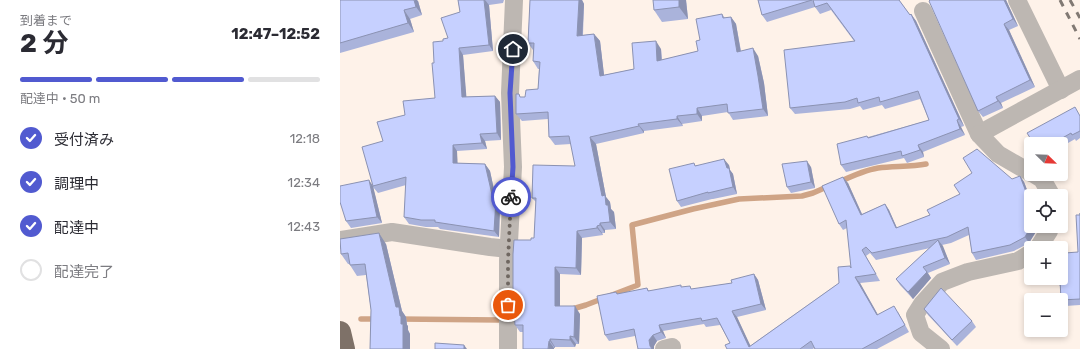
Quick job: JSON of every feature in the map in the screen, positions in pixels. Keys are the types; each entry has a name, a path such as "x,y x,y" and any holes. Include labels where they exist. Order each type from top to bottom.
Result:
{"highway":[{"path":"340,332 344,349"}],"street":[{"path":"508,349 509,249 513,167 510,93 514,0"},
{"path":"1017,0 1061,90"},
{"path":"923,10 979,134 998,154 1024,168"},
{"path":"979,134 1080,79"},
{"path":"340,240 392,232 509,249"},
{"path":"940,349 921,333 915,315 922,304 942,282 968,272 1018,261 1024,257"}],"building":[{"path":"340,0 414,0 416,7 404,10 408,23 340,43"},
{"path":"458,0 484,0 489,45 459,48 462,97 495,96 497,133 480,134 482,143 453,145 453,163 485,164 493,199 496,199 494,231 435,222 435,220 421,220 404,217 406,177 373,186 362,147 383,141 377,122 405,115 403,101 435,98 432,63 434,63 433,42 443,41 443,39 448,38 441,18 460,12"},
{"path":"530,0 579,0 577,36 594,34 600,76 634,69 632,43 656,41 657,61 698,51 696,41 700,40 696,19 722,14 723,18 731,17 737,52 753,48 763,109 728,113 727,104 697,108 697,114 677,116 677,119 638,124 639,126 590,137 602,196 605,195 606,205 608,205 610,222 600,223 597,228 577,231 576,268 555,267 555,306 575,306 574,337 570,336 570,340 550,339 548,349 523,349 523,325 515,325 513,299 514,240 531,240 531,238 534,238 536,198 532,198 533,165 575,166 569,136 549,137 548,112 516,114 516,94 519,94 520,97 525,97 526,90 538,89 540,62 533,61 534,43 528,43"},
{"path":"653,0 679,0 679,7 654,10"},
{"path":"758,0 812,0 762,15"},
{"path":"813,0 899,0 910,15 911,14 959,119 957,120 960,129 918,145 920,150 902,156 901,151 841,165 837,144 867,136 868,138 929,120 918,91 880,102 879,97 858,103 857,98 845,102 790,108 784,50 855,41 827,3 815,7"},
{"path":"1004,0 1013,19 1004,24 1030,80 996,97 998,101 978,111 929,1"},
{"path":"1075,107 1080,116 1080,131 1072,135 1071,133 1064,137 1030,137 1027,133"},
{"path":"977,149 1012,179 1020,176 1025,189 1024,233 1027,233 1025,237 1010,245 972,253 968,227 947,237 872,253 866,247 862,250 876,274 855,277 877,315 894,306 905,325 862,349 815,349 811,341 800,349 727,349 725,345 730,343 717,318 702,321 701,318 659,325 661,332 653,335 649,340 652,349 638,349 634,329 605,335 597,296 647,288 648,291 681,285 681,287 690,286 691,289 732,283 731,280 754,274 761,304 732,311 749,347 839,283 838,267 850,266 851,268 846,220 839,224 822,186 843,177 861,215 885,204 896,228 930,215 927,210 960,194 954,185 972,173 963,158"},
{"path":"724,159 727,168 729,168 733,187 708,192 677,201 669,169 694,163 695,166"},
{"path":"807,161 811,182 787,187 782,164"},
{"path":"369,180 377,217 346,221 340,202 340,186"},
{"path":"1076,215 1080,215 1080,299 1068,300 1068,293 1061,293 1060,285 1068,285 1068,253 1078,252"},
{"path":"379,233 396,307 399,307 401,324 403,324 403,349 370,349 371,310 365,264 350,265 348,253 341,254 340,239"},
{"path":"938,240 945,258 923,267 927,272 908,292 896,279"},
{"path":"941,288 972,321 952,340 924,309"},
{"path":"435,343 464,345 464,349 435,349"}],"waterway":[{"path":"839,182 873,169 926,164"},
{"path":"569,310 638,285 632,225 739,199 802,196 829,186"},
{"path":"361,319 376,319"},
{"path":"399,319 499,320"}],"railway":[{"path":"1060,0 1080,39"},
{"path":"1070,0 1080,18"}],"way so far":[{"path":"508,305 508,261 511,197"}],"route":[{"path":"511,197 513,167 510,93 513,49"}]}
